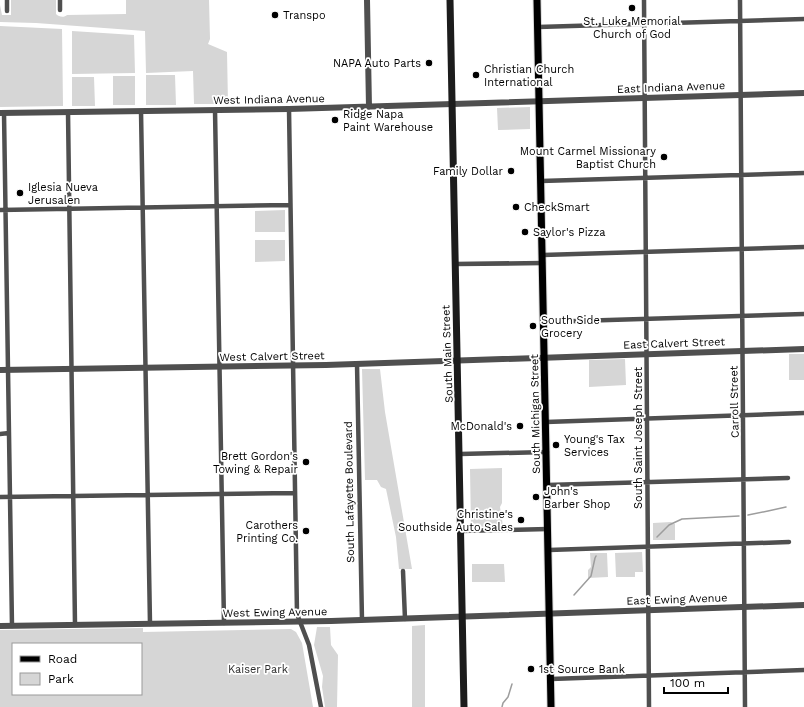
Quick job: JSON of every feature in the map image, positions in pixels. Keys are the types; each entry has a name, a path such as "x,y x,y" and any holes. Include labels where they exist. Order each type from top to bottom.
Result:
{"main road":[{"name":"South Main Street","path":"450,0 464,707"},
{"name":"South Michigan Street","path":"537,0 548,485 551,707"}],"street":[{"path":"6,10 7,0"},
{"path":"60,0 60,10"},
{"path":"367,0 369,107"},
{"name":"South Saint Joseph Street","path":"644,0 649,707"},
{"name":"Carroll Street","path":"740,0 745,707"},
{"path":"538,27 804,19"},
{"name":"East Indiana Avenue","path":"539,102 804,93"},
{"name":"West Indiana Avenue","path":"2,113 288,109 539,102"},
{"path":"288,109 296,608 297,618 309,645 321,707"},
{"path":"215,110 224,623"},
{"path":"141,111 150,624"},
{"path":"68,112 68,208 75,625"},
{"path":"2,113 12,626"},
{"path":"541,181 804,173"},
{"path":"3,210 290,205"},
{"path":"455,264 646,252 804,247"},
{"path":"544,322 804,314"},
{"name":"East Calvert Street","path":"545,357 804,349"},
{"name":"West Calvert Street","path":"0,370 357,364 545,357"},
{"name":"South Lafayette Boulevard","path":"357,364 362,620"},
{"path":"546,422 804,413"},
{"path":"0,434 9,434"},
{"path":"460,454 547,452"},
{"path":"548,485 788,478"},
{"path":"0,497 294,493"},
{"path":"461,531 548,530"},
{"path":"549,550 789,542"},
{"path":"403,571 405,618"},
{"name":"East Ewing Avenue","path":"550,613 804,605"},
{"name":"West Ewing Avenue","path":"0,626 300,622 550,613"},
{"path":"551,679 804,670"}],"green space":[{"path":"11,0 56,0 56,14 63,17 67,15 126,14 126,0 209,0 210,39 208,44 227,52 228,104 194,104 193,71 146,73 145,31 36,23 0,22 0,5 2,15 11,15"},
{"path":"0,26 62,29 63,106 0,107"},
{"path":"72,31 134,35 135,73 72,74"},
{"path":"146,75 175,75 176,105 146,105"},
{"path":"113,76 135,76 135,105 113,105"},
{"path":"72,77 94,77 95,106 72,106"},
{"path":"530,107 530,129 498,130 497,108"},
{"path":"285,210 285,232 255,232 255,211"},
{"path":"255,240 285,240 285,261 255,262"},
{"path":"789,354 804,354 804,380 789,380"},
{"path":"625,359 626,385 589,387 589,360"},
{"path":"362,369 380,369 385,412 412,569 399,569 396,537 386,489 381,487 377,480 365,480"},
{"path":"502,468 502,503 500,507 503,526 471,527 470,469"},
{"path":"671,522 675,524 675,540 653,540 653,523"},
{"path":"642,552 643,572 635,572 635,577 616,577 615,553"},
{"path":"590,553 607,553 608,577 588,578 588,570 591,567"},
{"path":"472,564 504,564 505,582 472,582"},
{"path":"425,625 425,707 412,707 412,626"},
{"path":"317,627 330,627 331,645 338,655 337,707 325,707 322,687 323,676 314,645"},
{"name":"Kaiser Park","path":"143,628 143,632 291,629 296,632 302,643 313,707 0,707 0,630"}],"waterway":[{"path":"748,515 786,507"},
{"path":"657,537 669,525 682,519 739,516"},
{"path":"574,595 591,576 596,556"},
{"path":"502,707 503,703 508,697 512,684"}],"place":[{"name":"St. Luke Memorial Church of God","path":"632,8"},
{"name":"Transpo","path":"275,15"},
{"name":"NAPA Auto Parts","path":"429,63"},
{"name":"Christian Church International","path":"476,75"},
{"name":"Ridge Napa Paint Warehouse","path":"335,120"},
{"name":"Mount Carmel Missionary Baptist Church","path":"664,157"},
{"name":"Family Dollar","path":"511,171"},
{"name":"Iglesia Nueva Jerusalen","path":"20,193"},
{"name":"CheckSmart","path":"516,207"},
{"name":"Saylor's Pizza","path":"525,232"},
{"name":"South Side Grocery","path":"533,326"},
{"name":"McDonald's","path":"520,426"},
{"name":"Young's Tax Services","path":"556,445"},
{"name":"Brett Gordon's Towing & Repair","path":"306,462"},
{"name":"John's Barber Shop","path":"536,497"},
{"name":"Christine's Southside Auto Sales","path":"521,520"},
{"name":"Carothers Printing Co.","path":"306,531"},
{"name":"1st Source Bank","path":"531,669"}]}
